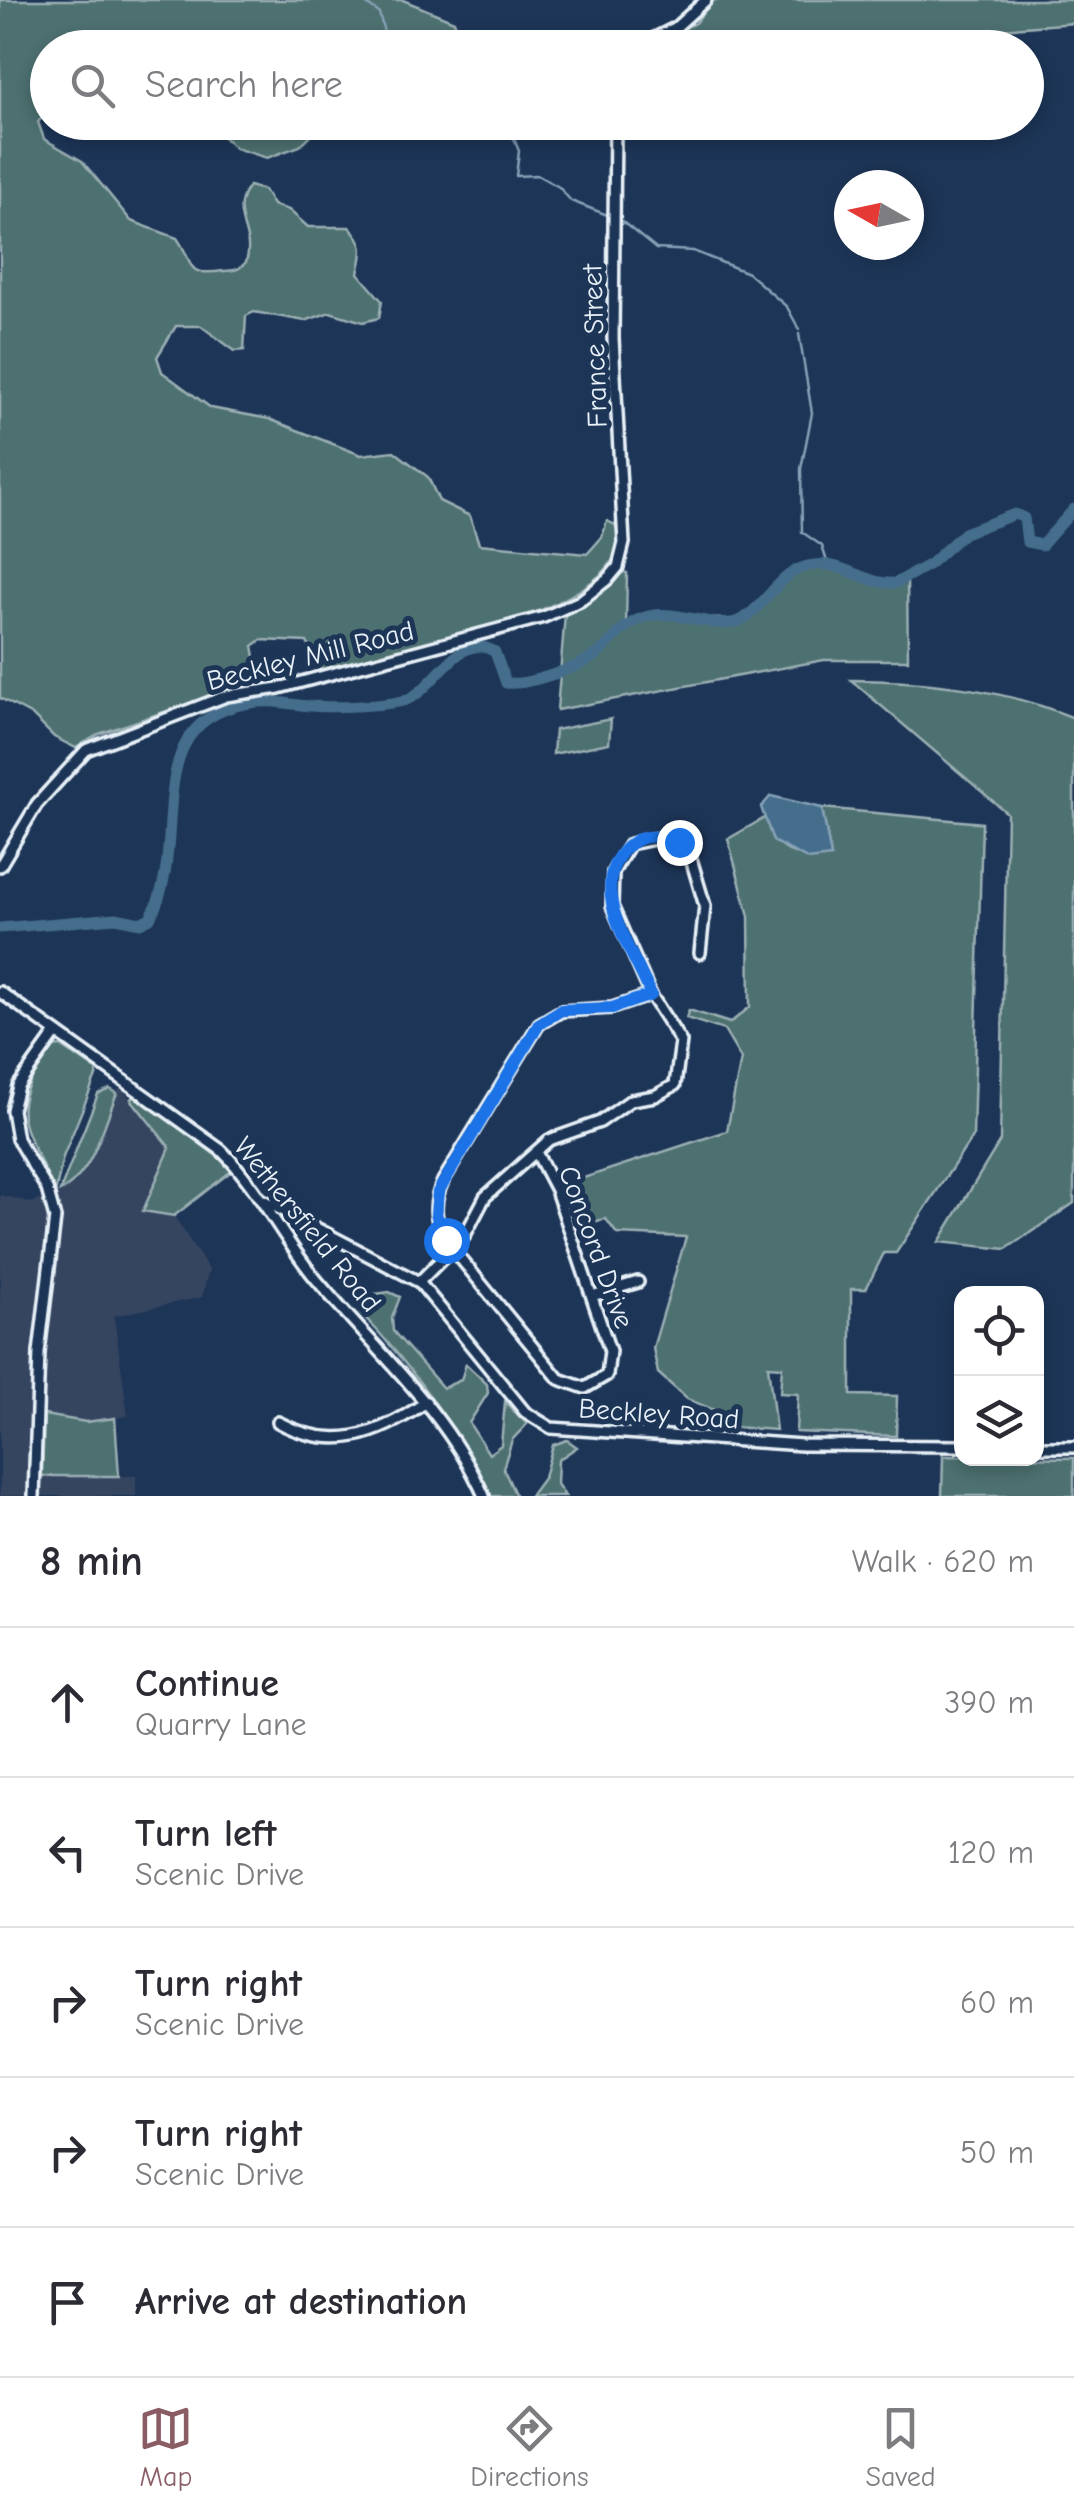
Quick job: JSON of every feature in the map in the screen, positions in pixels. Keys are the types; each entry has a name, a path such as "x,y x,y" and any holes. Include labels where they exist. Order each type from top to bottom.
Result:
{"street":[{"path":"671,30 706,0"},
{"name":"France Street","path":"615,140 613,338 626,519 618,567"},
{"name":"Beckley Mill Road","path":"0,866 37,804 86,750 226,696 279,688 544,617 580,601 618,567"},
{"path":"419,1282 464,1236 485,1198 556,1136 600,1122 631,1100 654,1096 675,1085 681,1042 651,995 619,924 609,891 618,856 630,844 664,836 689,852 705,906 700,953"},
{"name":"Wethersfield Road","path":"0,992 222,1150 318,1281 400,1367 484,1496"},
{"path":"452,1248 438,1225 438,1192 539,1024 561,1010 612,1008 651,995"},
{"path":"34,1496 38,1354 54,1218 46,1189 17,1139 12,1110 18,1086 55,1034"},
{"name":"Concord Drive","path":"452,1248 560,1380 576,1388 603,1380 610,1364 610,1351 556,1190 536,1152"},
{"name":"Beckley Road","path":"261,1199 419,1282 524,1412 551,1428 802,1446 954,1446"},
{"path":"592,1296 638,1282"},
{"path":"278,1422 300,1434 361,1437 388,1428 426,1402"},
{"path":"1044,1446 1074,1447"}],"shaded area":[{"path":"771,796 822,808 831,857 809,860 773,841 761,807"},
{"path":"120,1086 170,1147 143,1210 174,1216 209,1270 202,1297 114,1316 128,1416 86,1422 45,1415 43,1476 136,1476 136,1496 0,1496 0,1195 32,1203 76,1183"}],"green space":[{"path":"0,0 403,0 454,21 457,30 30,30 30,140 46,140 82,161 131,221 177,238 193,267 202,272 234,270 246,262 248,242 241,206 249,186 264,190 273,205 289,210 308,227 349,227 358,238 362,248 358,273 382,301 379,318 363,322 330,312 305,321 254,312 246,316 244,350 235,351 201,326 176,326 157,357 162,372 211,408 269,419 361,455 394,451 428,477 439,501 470,516 479,544 587,554 602,537 607,521 615,525 615,555 593,581 553,605 502,625 395,656 321,673 307,642 261,640 253,646 256,662 249,683 99,734 76,748 54,737 32,715 0,698"},
{"path":"714,0 1074,0 1074,23 988,30 681,30 695,23"},
{"path":"227,140 306,140 267,158 235,148"},
{"path":"810,565 883,582 907,578 908,660 824,660 557,710 565,614 590,601 623,572 627,573 626,627 669,613 739,621 784,580"},
{"path":"851,680 964,688 1020,700 1074,718 1074,1203 1006,1249 939,1242 1000,1141 1007,813"},
{"path":"611,719 609,743 553,754 555,730"},
{"path":"822,808 982,823 973,1136 896,1253 884,1253 866,1289 851,1289 851,1395 897,1396 896,1436 796,1432 798,1394 780,1393 782,1367 768,1366 776,1430 733,1427 724,1414 687,1399 658,1373 653,1348 686,1237 617,1234 606,1219 579,1225 568,1183 727,1131 741,1059 724,1030 686,1018 689,1010 730,1023 750,1007 749,916 728,839 766,817 776,840 789,851 831,857"},
{"path":"61,1046 98,1071 63,1157 55,1194 28,1135 23,1106 36,1071 52,1047"},
{"path":"110,1089 117,1093 96,1148 81,1174 60,1191 98,1094"},
{"path":"136,1096 234,1169 174,1216 143,1211 170,1148 131,1099"},
{"path":"389,1292 400,1297 392,1318 393,1331 443,1388 461,1380 466,1364 487,1384 488,1393 469,1423 489,1454 501,1445 505,1402 527,1424 512,1440 503,1468 516,1496 491,1496 432,1399 360,1312 369,1295"},
{"path":"44,1415 86,1422 115,1418 119,1476 42,1476"},
{"path":"567,1440 577,1447 558,1460 557,1484 565,1496 530,1496 544,1477 553,1445"},
{"path":"943,1456 954,1456 954,1466 1044,1466 1044,1458 1074,1458 1074,1496 942,1496"}],"waterway":[{"path":"361,0 379,13 383,30"},
{"path":"514,140 519,151 516,176 537,175 559,187 571,201 610,216"},
{"path":"619,219 656,249 693,251 748,273 787,307 799,329"},
{"path":"799,334 812,413 801,469 802,532 822,546 828,565"},
{"path":"0,928 116,918 140,923 150,918 162,888 179,759 191,734 214,714 258,702 332,707 403,701 469,648 495,652 506,683 541,678 592,657 624,628 642,618 668,615 720,623 741,620 792,573 814,565 896,583 930,564 964,533 1015,514 1024,518 1027,542 1042,545 1074,509"}],"route":[{"path":"446,1240 436,1214 438,1192 539,1024 561,1010 612,1008 651,995 619,924 609,891 618,856 630,844 645,837 664,836 679,842"}]}
